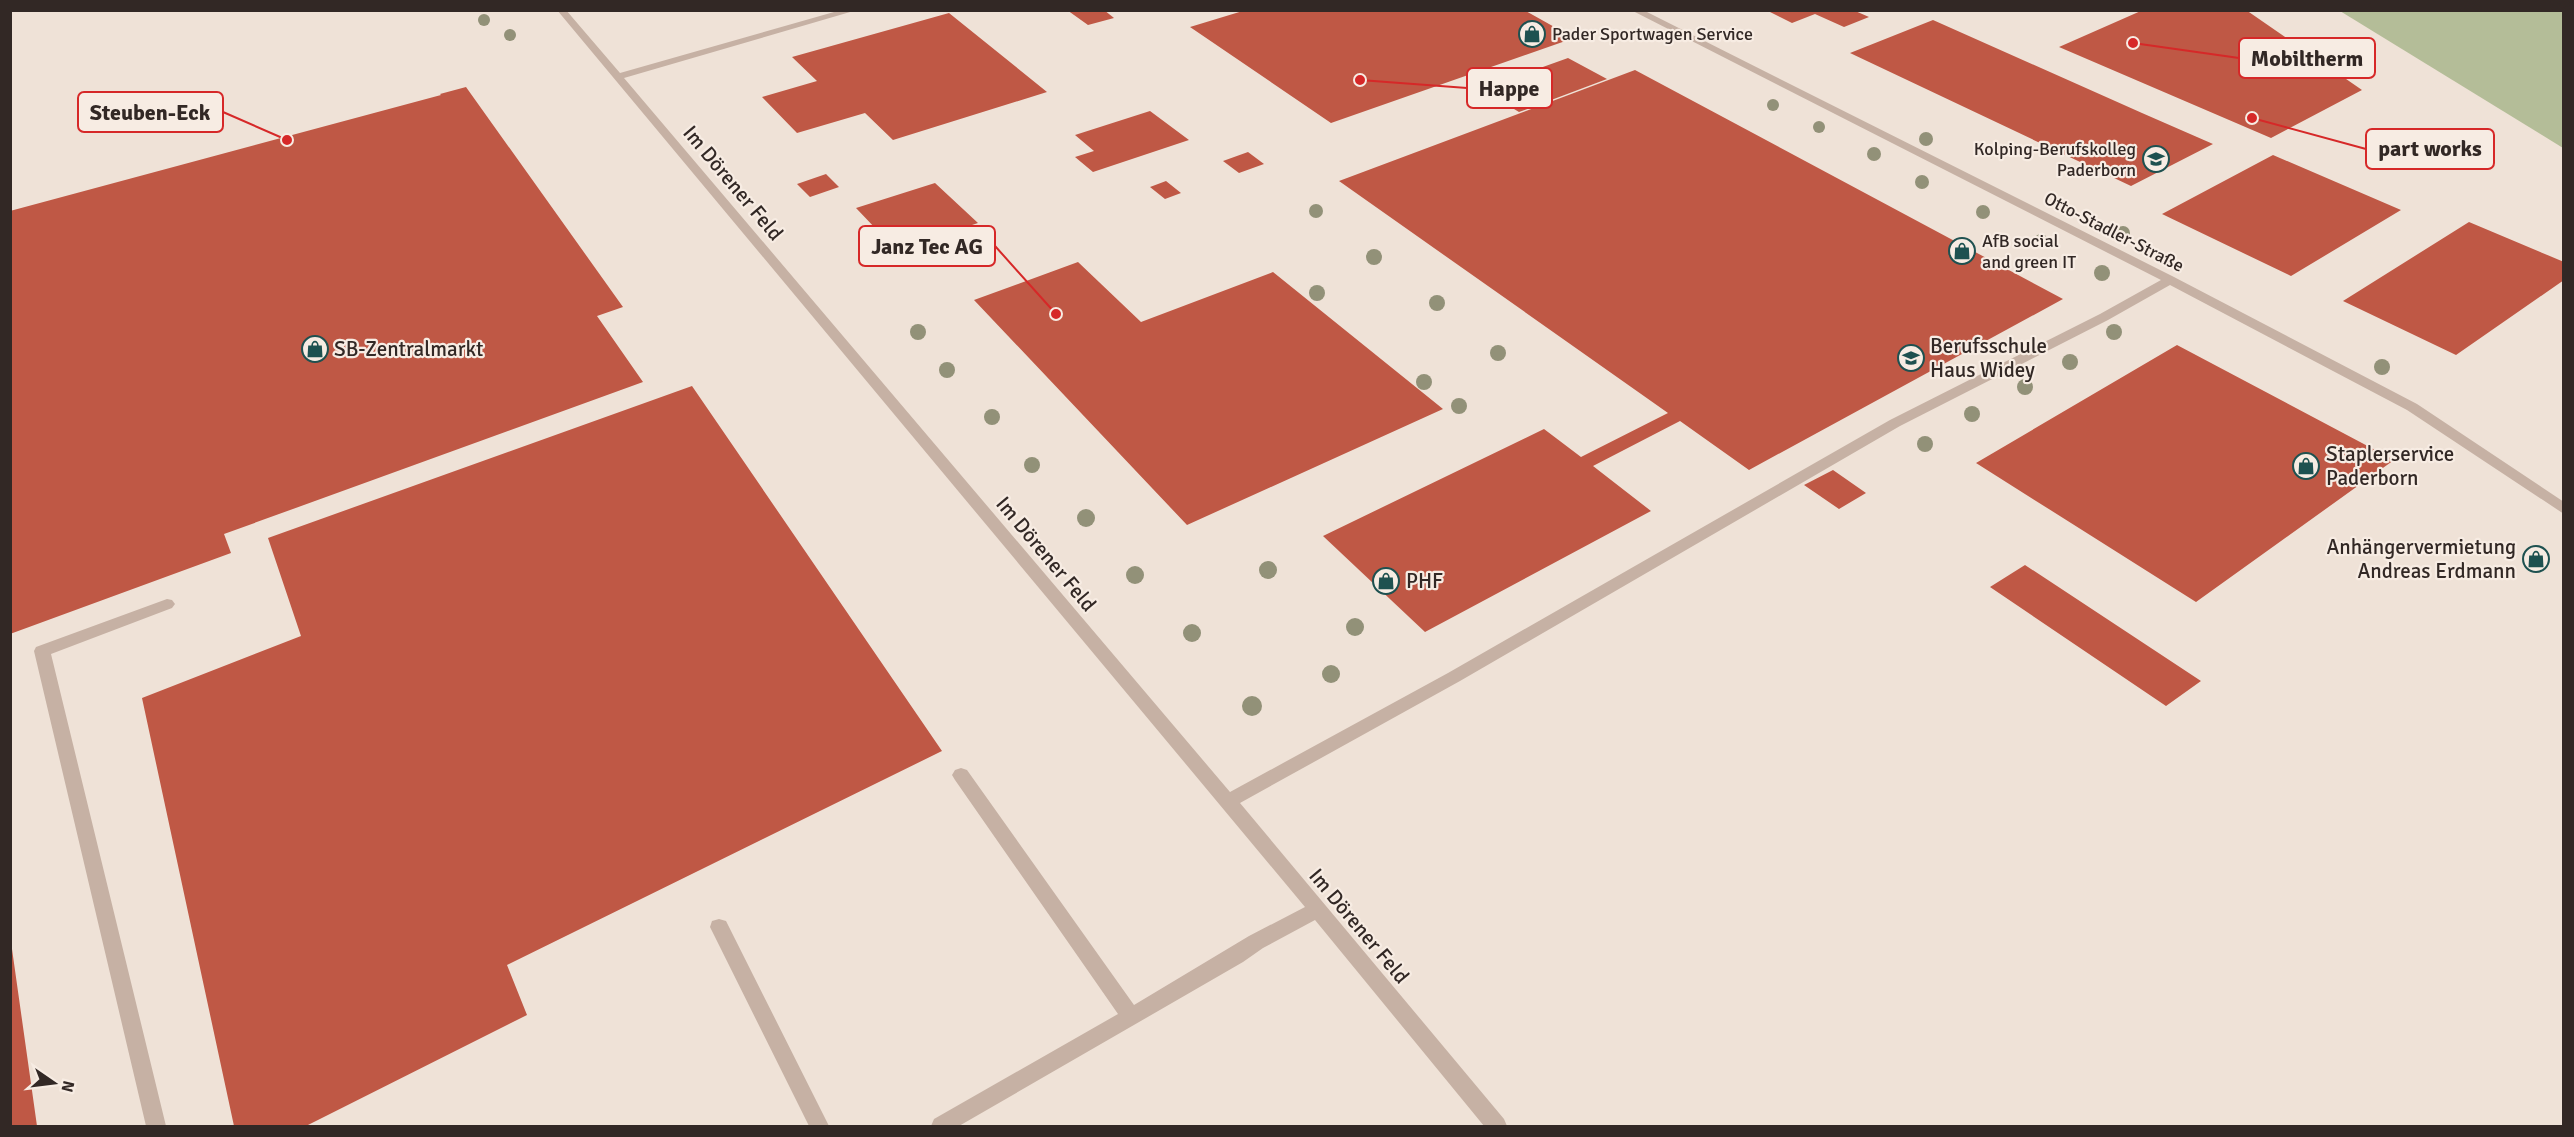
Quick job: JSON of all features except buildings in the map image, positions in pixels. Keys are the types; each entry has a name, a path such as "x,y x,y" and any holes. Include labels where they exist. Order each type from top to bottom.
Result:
{"street":[{"name":"Im Dörener Feld","path":"561,10 1318,909 1497,1126"},
{"path":"618,77 853,10"},
{"name":"Otto-Stadler-Straße","path":"1635,10 2170,280 2412,407 2564,509"},
{"path":"1227,801 1454,677 1895,423 2104,318 2170,280"},
{"path":"156,1126 42,651 167,604"},
{"path":"961,775 1131,1016"},
{"path":"941,1126 1236,957 1256,942 1318,909"},
{"path":"720,927 819,1126"}],"green space":[{"path":"2340,11 2563,11 2563,148"}],"place":[{"name":"Pader Sportwagen Service","path":"1532,34"},
{"name":"Mobiltherm","path":"2133,43"},
{"name":"Happe","path":"1360,80"},
{"name":"part works","path":"2252,118"},
{"name":"Steuben-Eck","path":"287,140"},
{"name":"Kolping-Berufskolleg Paderborn","path":"2156,159"},
{"name":"AfB social and green IT","path":"1962,251"},
{"name":"Janz Tec AG","path":"1056,314"},
{"name":"SB-Zentralmarkt","path":"315,349"},
{"name":"Berufsschule Haus Widey","path":"1911,358"},
{"name":"Staplerservice Paderborn","path":"2306,466"},
{"name":"Anhängervermietung Andreas Erdmann","path":"2536,559"},
{"name":"PHF","path":"1386,581"}]}
